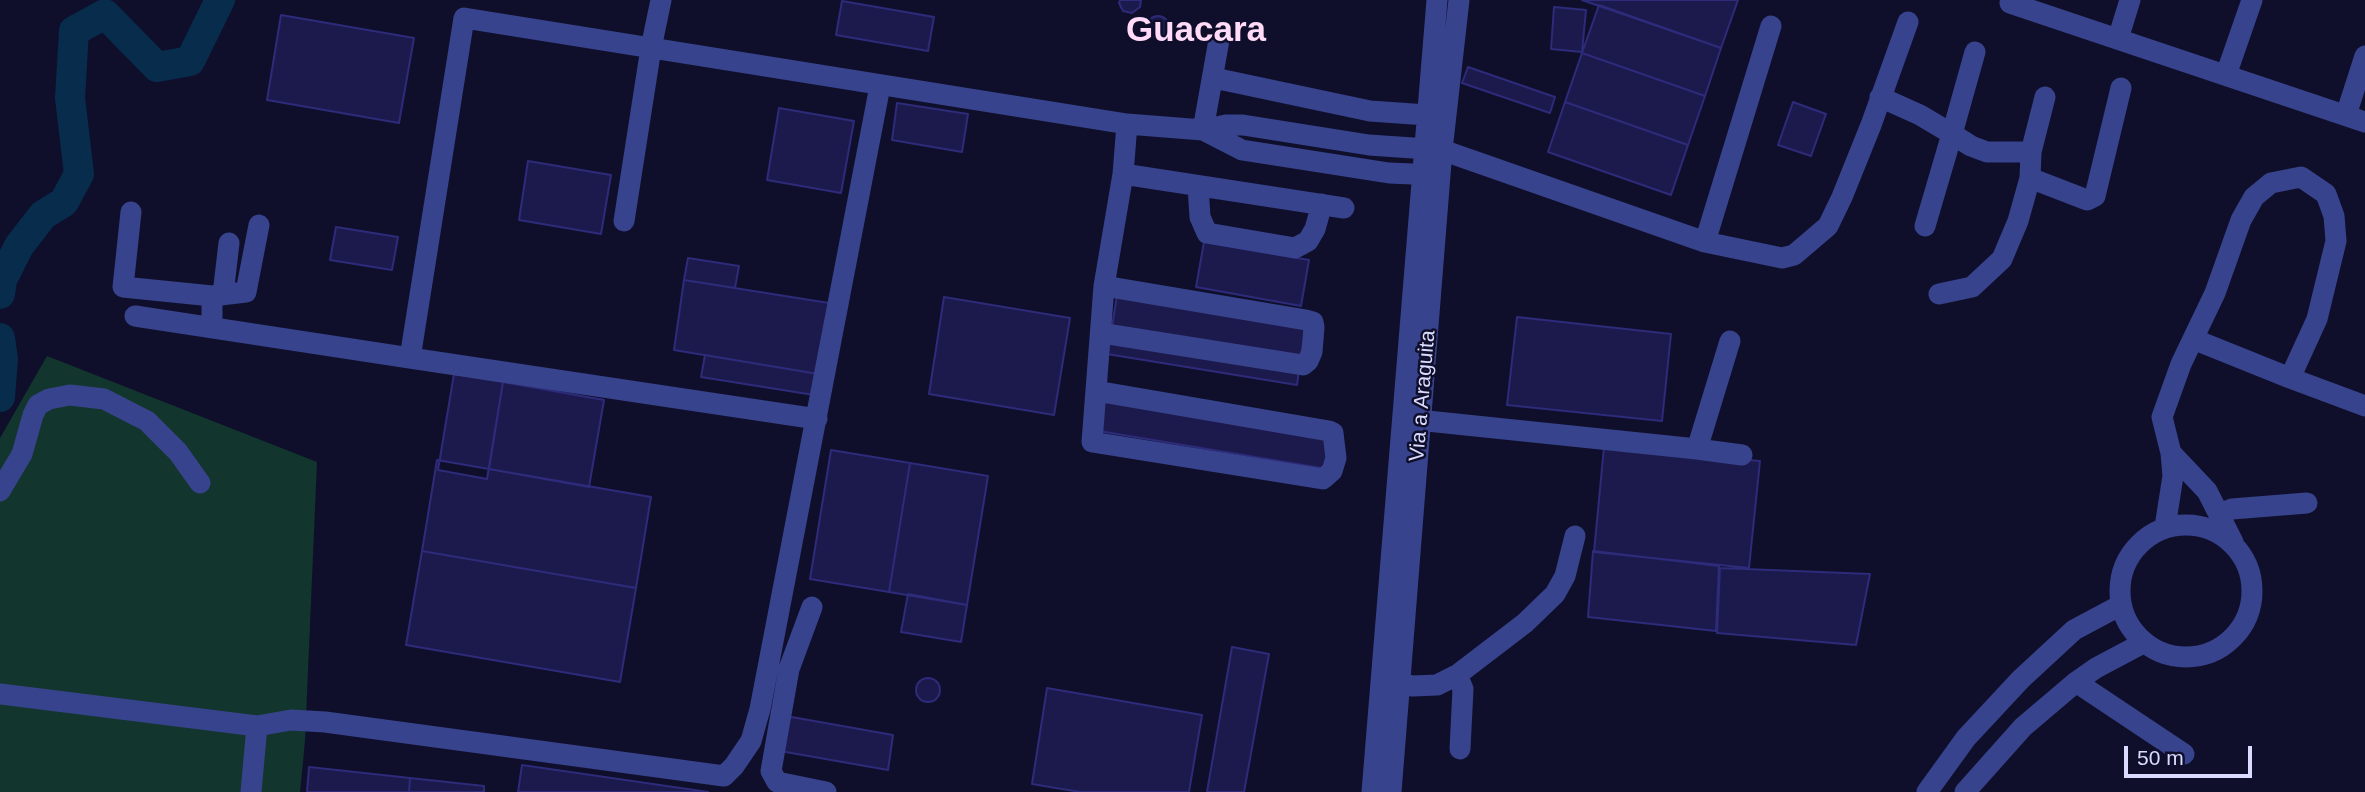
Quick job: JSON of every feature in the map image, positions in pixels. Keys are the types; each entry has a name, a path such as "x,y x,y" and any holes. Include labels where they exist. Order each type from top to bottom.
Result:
{"street":[{"path":"624,221 661,0"},
{"name":"Via a Araguita","path":"1372,792 1390,683 1437,116 1437,0"},
{"name":"Via a Araguita","path":"1437,116 1459,0"},
{"path":"2011,0 2010,3 2355,119 2365,56"},
{"path":"2118,39 2130,0"},
{"path":"2226,75 2252,0"},
{"path":"410,358 464,18 1127,124 1203,130 1226,125 1243,125 1369,145 1434,150 1705,242 1783,258 1794,255 1828,226 1871,125 1908,22"},
{"path":"1705,242 1771,26"},
{"path":"1203,130 1219,40"},
{"path":"1924,226 1975,52"},
{"path":"1214,78 1370,111 1437,116"},
{"path":"0,694 257,726 291,720 325,722 724,776 751,741 760,709 880,86"},
{"path":"2030,178 2087,201 2095,196 2120,88"},
{"path":"1880,97 1920,115 1971,146 1987,152 2031,152"},
{"path":"1939,294 1972,287 2002,259 2018,222 2030,178 2031,152 2045,97"},
{"path":"1096,391 1329,431 1333,433 1336,458 1332,471 1322,479 1092,442 1104,286 1123,174 1127,124"},
{"path":"1203,130 1242,150 1389,173 1432,175"},
{"path":"1123,174 1344,208"},
{"path":"2165,527 2173,476 2171,453 2162,417 2181,365 2215,293 2241,220 2253,197 2271,183 2301,177 2326,194 2334,216 2336,241 2317,319 2290,378"},
{"path":"1198,186 1200,217 1207,233 1296,248 1308,241 1315,229 1322,204"},
{"path":"131,212 123,287 217,295 246,292 259,225"},
{"path":"212,328 229,243"},
{"path":"1101,333 1303,365 1312,352 1314,327 1313,322 1306,320 1104,286"},
{"path":"135,316 817,419"},
{"path":"2193,339 2365,406"},
{"path":"1697,449 1730,341"},
{"path":"0,491 22,454 38,405 49,399 70,395 104,399 147,421 178,452 200,483"},
{"path":"1412,419 1742,455"},
{"path":"2171,453 2207,491 2248,567 2253,591 2248,616 2235,637 2215,652 2191,658 2165,655 2143,643 2119,606 2119,581 2127,557 2143,538 2165,527 2190,524 2215,531 2235,545"},
{"path":"2220,514 2232,509 2307,503"},
{"path":"1390,683 1437,685 1457,675 1525,622 1555,594 1566,576 1575,536"},
{"path":"1927,792 1966,738 2021,679 2074,630 2119,606"},
{"path":"812,607 789,669 771,771 777,782 826,792"},
{"path":"1965,792 2023,727 2076,682 2096,667 2143,643"},
{"path":"1457,675 1463,689 1460,748"},
{"path":"2076,682 2183,754"},
{"name":"Via a Araguita","path":"1390,683 1391,792"},
{"path":"251,792 257,726"}],"green space":[{"path":"47,356 317,462 305,741 300,792 0,792 0,438"}],"building":[{"path":"1120,0 1141,0 1140,7 1132,13 1123,11"},
{"path":"1582,0 1738,0 1721,48"},
{"path":"842,1 934,17 928,51 836,35"},
{"path":"1599,5 1721,48 1705,96 1582,53"},
{"path":"1554,7 1586,10 1582,52 1551,49"},
{"path":"281,15 414,38 399,123 267,100"},
{"path":"1158,16 1166,19 1169,27 1166,35 1158,38 1150,35 1147,27 1150,19"},
{"path":"1582,53 1705,96 1688,145 1565,102"},
{"path":"1468,67 1555,97 1550,113 1462,83"},
{"path":"1565,102 1688,145 1671,195 1548,152"},
{"path":"1793,102 1826,114 1811,156 1778,145"},
{"path":"897,103 968,114 962,152 892,140"},
{"path":"779,108 854,121 841,193 767,180"},
{"path":"528,161 611,175 601,234 519,220"},
{"path":"336,227 398,237 392,270 330,260"},
{"path":"1204,242 1309,260 1301,306 1196,287"},
{"path":"688,258 739,266 735,288 684,280"},
{"path":"684,280 829,303 818,374 674,350"},
{"path":"1117,295 1306,328 1300,360 1112,327"},
{"path":"944,297 1070,318 1054,415 929,394"},
{"path":"1517,317 1671,334 1662,421 1507,405"},
{"path":"1110,339 1299,370 1297,385 1107,354"},
{"path":"705,355 818,374 814,395 701,377"},
{"path":"454,374 503,382 487,479 438,470"},
{"path":"503,382 604,400 589,487 489,469"},
{"path":"1104,401 1332,439 1327,469 1099,431"},
{"path":"1604,447 1760,461 1749,568 1594,552"},
{"path":"831,450 910,463 889,592 810,579"},
{"path":"437,460 651,497 636,588 422,551"},
{"path":"910,463 988,476 967,605 889,592"},
{"path":"422,551 636,588 620,682 406,645"},
{"path":"1593,551 1719,566 1716,631 1588,617"},
{"path":"1720,568 1870,574 1856,645 1717,633"},
{"path":"908,594 967,605 961,642 901,632"},
{"path":"1232,647 1269,654 1244,792 1207,792"},
{"path":"928,678 937,681 940,690 937,699 928,702 919,699 916,690 919,681"},
{"path":"1047,688 1202,715 1189,792 1080,792 1032,784"},
{"path":"786,716 893,735 888,770 780,751"},
{"path":"522,765 708,792 518,792"},
{"path":"309,767 410,778 409,792 307,792"},
{"path":"410,778 484,786 484,792 409,792"}],"waterway":[{"path":"0,294 2,280 19,246 43,215 64,202 79,174 70,98 74,31 105,14 157,67 190,61 220,0"},
{"path":"0,338 3,359 0,397"}],"district":[{"name":"Guacara","path":"1196,31"}]}
